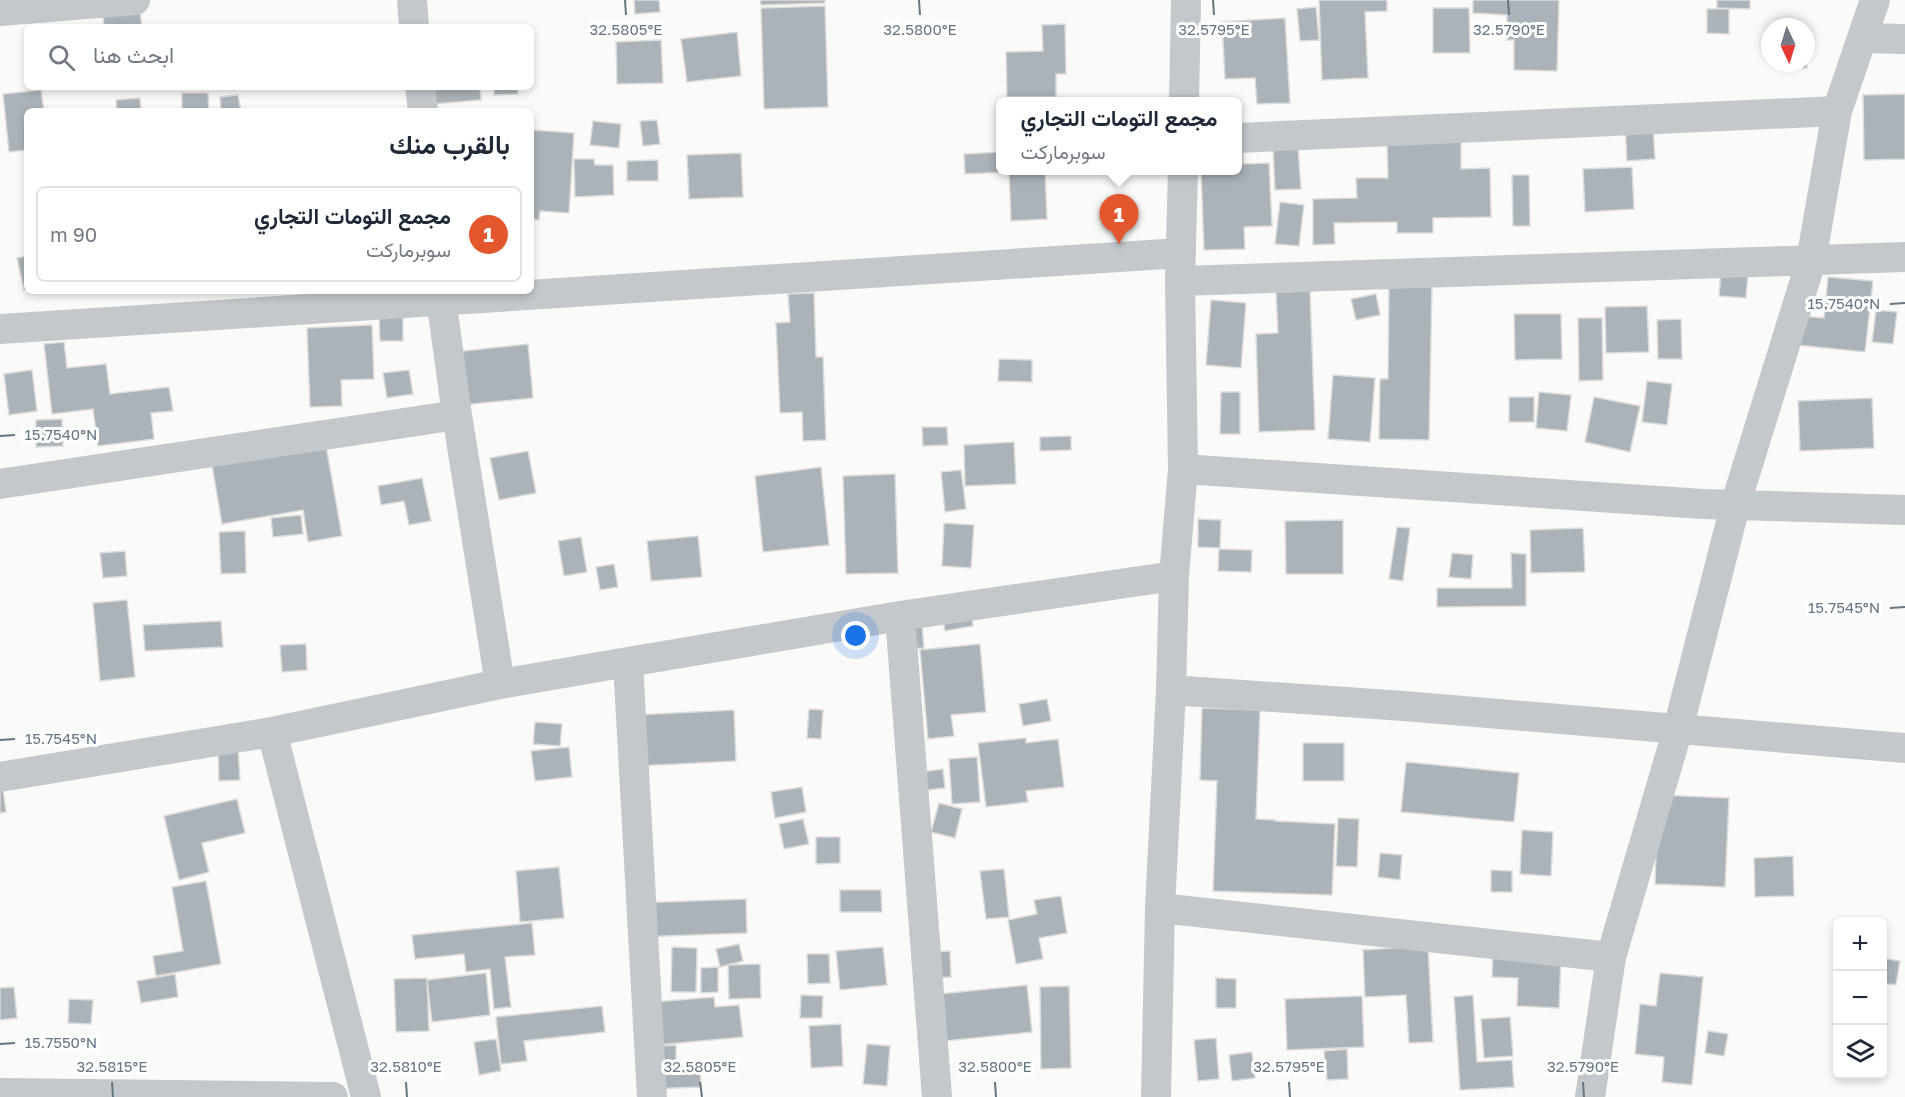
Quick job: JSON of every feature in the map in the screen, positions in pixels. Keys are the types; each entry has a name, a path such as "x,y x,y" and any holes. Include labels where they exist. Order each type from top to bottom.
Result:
{"street":[{"path":"0,11 135,0"},
{"path":"412,0 414,24"},
{"path":"1184,97 1186,0"},
{"path":"1590,1097 1611,957 1678,729 1735,506 1811,261 1837,111 1875,0"},
{"path":"1863,38 1905,39"},
{"path":"420,90 423,108"},
{"path":"1242,138 1837,111"},
{"path":"1156,1097 1160,908 1171,690 1174,576 1183,469 1180,267 1183,175"},
{"path":"534,292 1180,267 1811,261 1905,257"},
{"path":"0,329 492,294"},
{"path":"441,296 457,415 500,684"},
{"path":"0,484 457,415"},
{"path":"1183,469 1735,506 1905,510"},
{"path":"0,777 272,732 500,684 628,662 900,616 1174,576"},
{"path":"900,616 938,1097"},
{"path":"628,662 652,1097"},
{"path":"1171,690 1404,706 1905,748"},
{"path":"272,732 366,1097"},
{"path":"1160,908 1611,957"},
{"path":"0,1093 333,1097"}],"building":[{"path":"634,0 659,0 660,12 635,14"},
{"path":"760,0 825,0 825,3 761,5"},
{"path":"1319,0 1387,0 1387,11 1365,12 1368,78 1322,80"},
{"path":"1473,0 1559,0 1557,71 1514,70 1514,40 1507,40 1507,15 1473,13"},
{"path":"1717,0 1750,0 1750,9 1717,8"},
{"path":"825,6 828,107 764,109 761,8"},
{"path":"1316,7 1319,40 1300,41 1297,9"},
{"path":"1433,8 1469,8 1470,53 1433,53"},
{"path":"1707,9 1729,9 1729,34 1707,33"},
{"path":"140,11 142,24 104,24 103,16"},
{"path":"1285,18 1290,103 1257,104 1255,78 1225,79 1222,22"},
{"path":"1065,24 1066,74 1056,74 1056,97 1007,97 1006,52 1043,51 1042,25"},
{"path":"737,32 741,76 687,82 681,39"},
{"path":"661,40 663,83 617,84 616,42"},
{"path":"41,90 44,108 24,108 24,150 9,152 3,94"},
{"path":"419,90 480,90 481,100 421,105"},
{"path":"494,90 518,90 518,94 494,95"},
{"path":"182,93 208,93 209,108 182,108"},
{"path":"1905,94 1905,159 1864,160 1863,95"},
{"path":"238,95 240,108 221,108 220,97"},
{"path":"140,98 141,108 117,108 116,100"},
{"path":"657,120 660,144 643,146 640,121"},
{"path":"593,121 621,124 619,148 590,145"},
{"path":"1653,124 1655,159 1627,161 1625,125"},
{"path":"534,130 574,133 569,213 540,211 539,220 534,219"},
{"path":"1461,135 1461,169 1490,168 1491,217 1433,218 1433,233 1397,233 1397,222 1334,223 1335,244 1313,245 1313,199 1357,198 1356,178 1388,178 1387,137"},
{"path":"1298,147 1301,189 1275,190 1273,148"},
{"path":"1242,149 1243,164 1269,163 1272,226 1244,227 1245,249 1204,250 1201,175 1242,175"},
{"path":"996,152 996,173 965,174 964,154"},
{"path":"741,153 743,197 689,199 687,155"},
{"path":"574,159 594,159 595,165 613,165 614,195 575,197"},
{"path":"658,160 658,181 627,181 627,161"},
{"path":"1632,167 1634,209 1585,212 1583,169"},
{"path":"1009,175 1045,175 1047,219 1011,221"},
{"path":"1512,175 1529,175 1530,226 1513,226"},
{"path":"1280,202 1304,205 1299,246 1275,244"},
{"path":"24,257 24,290 17,258"},
{"path":"1721,270 1748,272 1746,298 1719,296"},
{"path":"1828,277 1873,281 1865,352 1787,344 1790,315 1824,318"},
{"path":"1389,285 1432,285 1429,440 1379,439 1380,379 1388,379"},
{"path":"1310,291 1315,430 1259,432 1256,334 1278,333 1276,292"},
{"path":"814,293 816,357 823,357 826,440 803,441 802,412 780,413 776,323 790,322 788,294"},
{"path":"1376,294 1380,315 1356,320 1351,299"},
{"path":"1211,300 1246,303 1241,368 1206,365"},
{"path":"1647,306 1649,352 1606,353 1605,307"},
{"path":"1876,310 1897,312 1893,344 1872,342"},
{"path":"1514,314 1561,314 1562,359 1515,360"},
{"path":"403,316 403,341 380,341 379,317"},
{"path":"1578,318 1602,318 1603,380 1579,381"},
{"path":"1681,319 1682,359 1658,359 1657,320"},
{"path":"372,325 374,379 341,380 342,406 310,407 307,328"},
{"path":"64,342 67,368 106,364 110,394 169,387 173,411 151,413 154,439 98,446 93,409 52,414 44,344"},
{"path":"528,344 533,398 452,406 446,353"},
{"path":"999,359 1032,360 1032,382 998,381"},
{"path":"32,370 37,411 9,415 4,374"},
{"path":"409,370 413,394 387,398 383,373"},
{"path":"1333,375 1375,378 1370,442 1328,439"},
{"path":"1647,381 1672,384 1667,425 1642,422"},
{"path":"1221,392 1240,392 1240,434 1220,434"},
{"path":"1539,392 1571,395 1567,431 1536,428"},
{"path":"1509,397 1534,397 1534,422 1509,422"},
{"path":"1594,397 1640,406 1630,452 1585,442"},
{"path":"1872,398 1874,448 1800,451 1798,401"},
{"path":"62,419 63,446 36,447 36,420"},
{"path":"922,427 947,427 948,445 923,446"},
{"path":"1071,436 1071,450 1040,451 1040,437"},
{"path":"325,440 342,536 308,542 303,510 222,524 212,465"},
{"path":"1014,442 1016,484 965,486 964,445"},
{"path":"528,451 536,493 499,500 490,458"},
{"path":"821,467 829,545 763,552 755,476"},
{"path":"961,470 966,509 945,512 941,472"},
{"path":"895,474 898,573 846,574 843,476"},
{"path":"422,478 431,521 409,525 404,501 381,505 378,486"},
{"path":"301,515 303,534 273,537 271,518"},
{"path":"1198,519 1221,520 1220,548 1198,547"},
{"path":"1343,520 1343,574 1286,574 1285,521"},
{"path":"944,523 974,525 971,568 942,566"},
{"path":"1397,527 1410,528 1403,581 1389,579"},
{"path":"1583,528 1585,572 1531,573 1530,530"},
{"path":"245,531 246,573 221,574 219,532"},
{"path":"698,536 702,577 651,581 647,541"},
{"path":"581,537 587,572 564,576 558,541"},
{"path":"1219,549 1252,550 1251,572 1218,571"},
{"path":"125,551 127,576 103,578 100,553"},
{"path":"1452,553 1473,555 1471,579 1449,577"},
{"path":"1511,553 1526,554 1526,606 1437,607 1437,588 1512,588"},
{"path":"614,564 618,587 600,590 596,567"},
{"path":"127,600 135,677 100,681 93,603"},
{"path":"970,603 973,626 945,631 941,607"},
{"path":"921,612 924,648 905,649"},
{"path":"221,621 223,647 145,651 143,625"},
{"path":"306,644 307,670 282,672 280,645"},
{"path":"980,644 986,712 951,715 954,736 928,739 920,650"},
{"path":"1047,699 1051,721 1023,726 1019,704"},
{"path":"1202,708 1260,710 1256,819 1335,824 1332,895 1213,891 1217,781 1200,780"},
{"path":"809,709 823,710 821,739 807,738"},
{"path":"734,710 736,761 637,766 635,715"},
{"path":"535,722 562,724 560,746 533,744"},
{"path":"1026,738 1026,743 1058,739 1064,787 1026,791 1028,802 986,807 978,743"},
{"path":"1303,743 1344,743 1344,781 1303,781"},
{"path":"569,747 572,777 535,781 531,751"},
{"path":"218,748 238,748 240,780 219,781"},
{"path":"977,757 980,802 952,804 949,759"},
{"path":"1406,762 1519,773 1514,822 1401,812"},
{"path":"943,769 945,788 910,792 907,774"},
{"path":"802,787 806,812 775,818 771,792"},
{"path":"3,789 6,812 0,813 0,790"},
{"path":"1658,795 1729,798 1725,887 1655,884"},
{"path":"237,799 245,833 202,843 209,872 179,880 164,816"},
{"path":"939,803 962,809 955,838 931,832"},
{"path":"1338,818 1359,819 1357,867 1336,866"},
{"path":"803,819 809,844 784,849 779,824"},
{"path":"1522,830 1553,832 1551,876 1520,874"},
{"path":"816,837 840,837 840,863 816,864"},
{"path":"1380,853 1402,855 1400,880 1378,877"},
{"path":"1793,856 1794,896 1755,897 1754,858"},
{"path":"559,867 564,918 520,922 516,871"},
{"path":"1004,869 1009,917 986,919 980,871"},
{"path":"1491,870 1512,871 1512,892 1491,892"},
{"path":"206,881 221,964 156,976 153,956 183,951 172,887"},
{"path":"840,890 881,890 882,912 840,912"},
{"path":"1061,896 1067,933 1039,938 1043,959 1016,964 1008,920 1037,914 1034,900"},
{"path":"746,899 747,933 637,937 636,903"},
{"path":"532,923 535,955 505,957 511,1007 494,1009 490,969 466,972 464,954 415,959 412,935"},
{"path":"739,944 743,961 720,967 716,949"},
{"path":"1428,946 1433,1042 1409,1043 1406,995 1365,997 1363,950"},
{"path":"672,947 697,948 696,992 671,992"},
{"path":"883,947 887,985 840,990 836,951"},
{"path":"950,951 951,977 926,978 924,952"},
{"path":"807,954 829,954 830,983 808,984"},
{"path":"1493,955 1561,958 1559,1008 1517,1006 1518,978 1492,977"},
{"path":"1887,959 1900,961 1896,985 1887,984"},
{"path":"760,964 761,998 729,999 728,965"},
{"path":"718,967 718,992 701,993 701,968"},
{"path":"486,973 490,1015 432,1022 427,980"},
{"path":"1660,973 1703,977 1692,1085 1662,1082 1664,1057 1635,1054 1640,1004 1656,1006"},
{"path":"175,974 178,997 141,1003 137,981"},
{"path":"427,978 429,1031 396,1032 394,979"},
{"path":"1216,978 1236,979 1236,1008 1216,1008"},
{"path":"1027,985 1032,1032 945,1041 940,994"},
{"path":"1069,986 1071,1068 1041,1069 1040,987"},
{"path":"14,987 17,1018 0,1020 0,988"},
{"path":"801,995 823,996 822,1018 800,1018"},
{"path":"1473,995 1477,1062 1512,1060 1514,1087 1460,1090 1454,997"},
{"path":"1362,996 1364,1047 1287,1050 1285,999"},
{"path":"714,997 715,1007 739,1005 743,1037 658,1045 655,1002"},
{"path":"69,999 93,1000 91,1024 68,1023"},
{"path":"602,1006 605,1032 524,1041 527,1061 501,1064 496,1017"},
{"path":"1510,1017 1513,1056 1484,1058 1481,1019"},
{"path":"841,1024 843,1066 811,1068 809,1026"},
{"path":"1708,1031 1728,1034 1724,1056 1705,1053"},
{"path":"1216,1038 1219,1079 1198,1081 1194,1040"},
{"path":"496,1039 501,1071 479,1075 474,1042"},
{"path":"867,1044 890,1046 887,1086 863,1084"},
{"path":"676,1045 676,1066 700,1065 701,1087 649,1089 646,1047"},
{"path":"1347,1049 1348,1079 1327,1080 1324,1051"},
{"path":"1252,1052 1255,1078 1232,1081 1229,1055"}],"place":[{"name":"مجمع التومات التجاري","path":"1119,244"}]}
